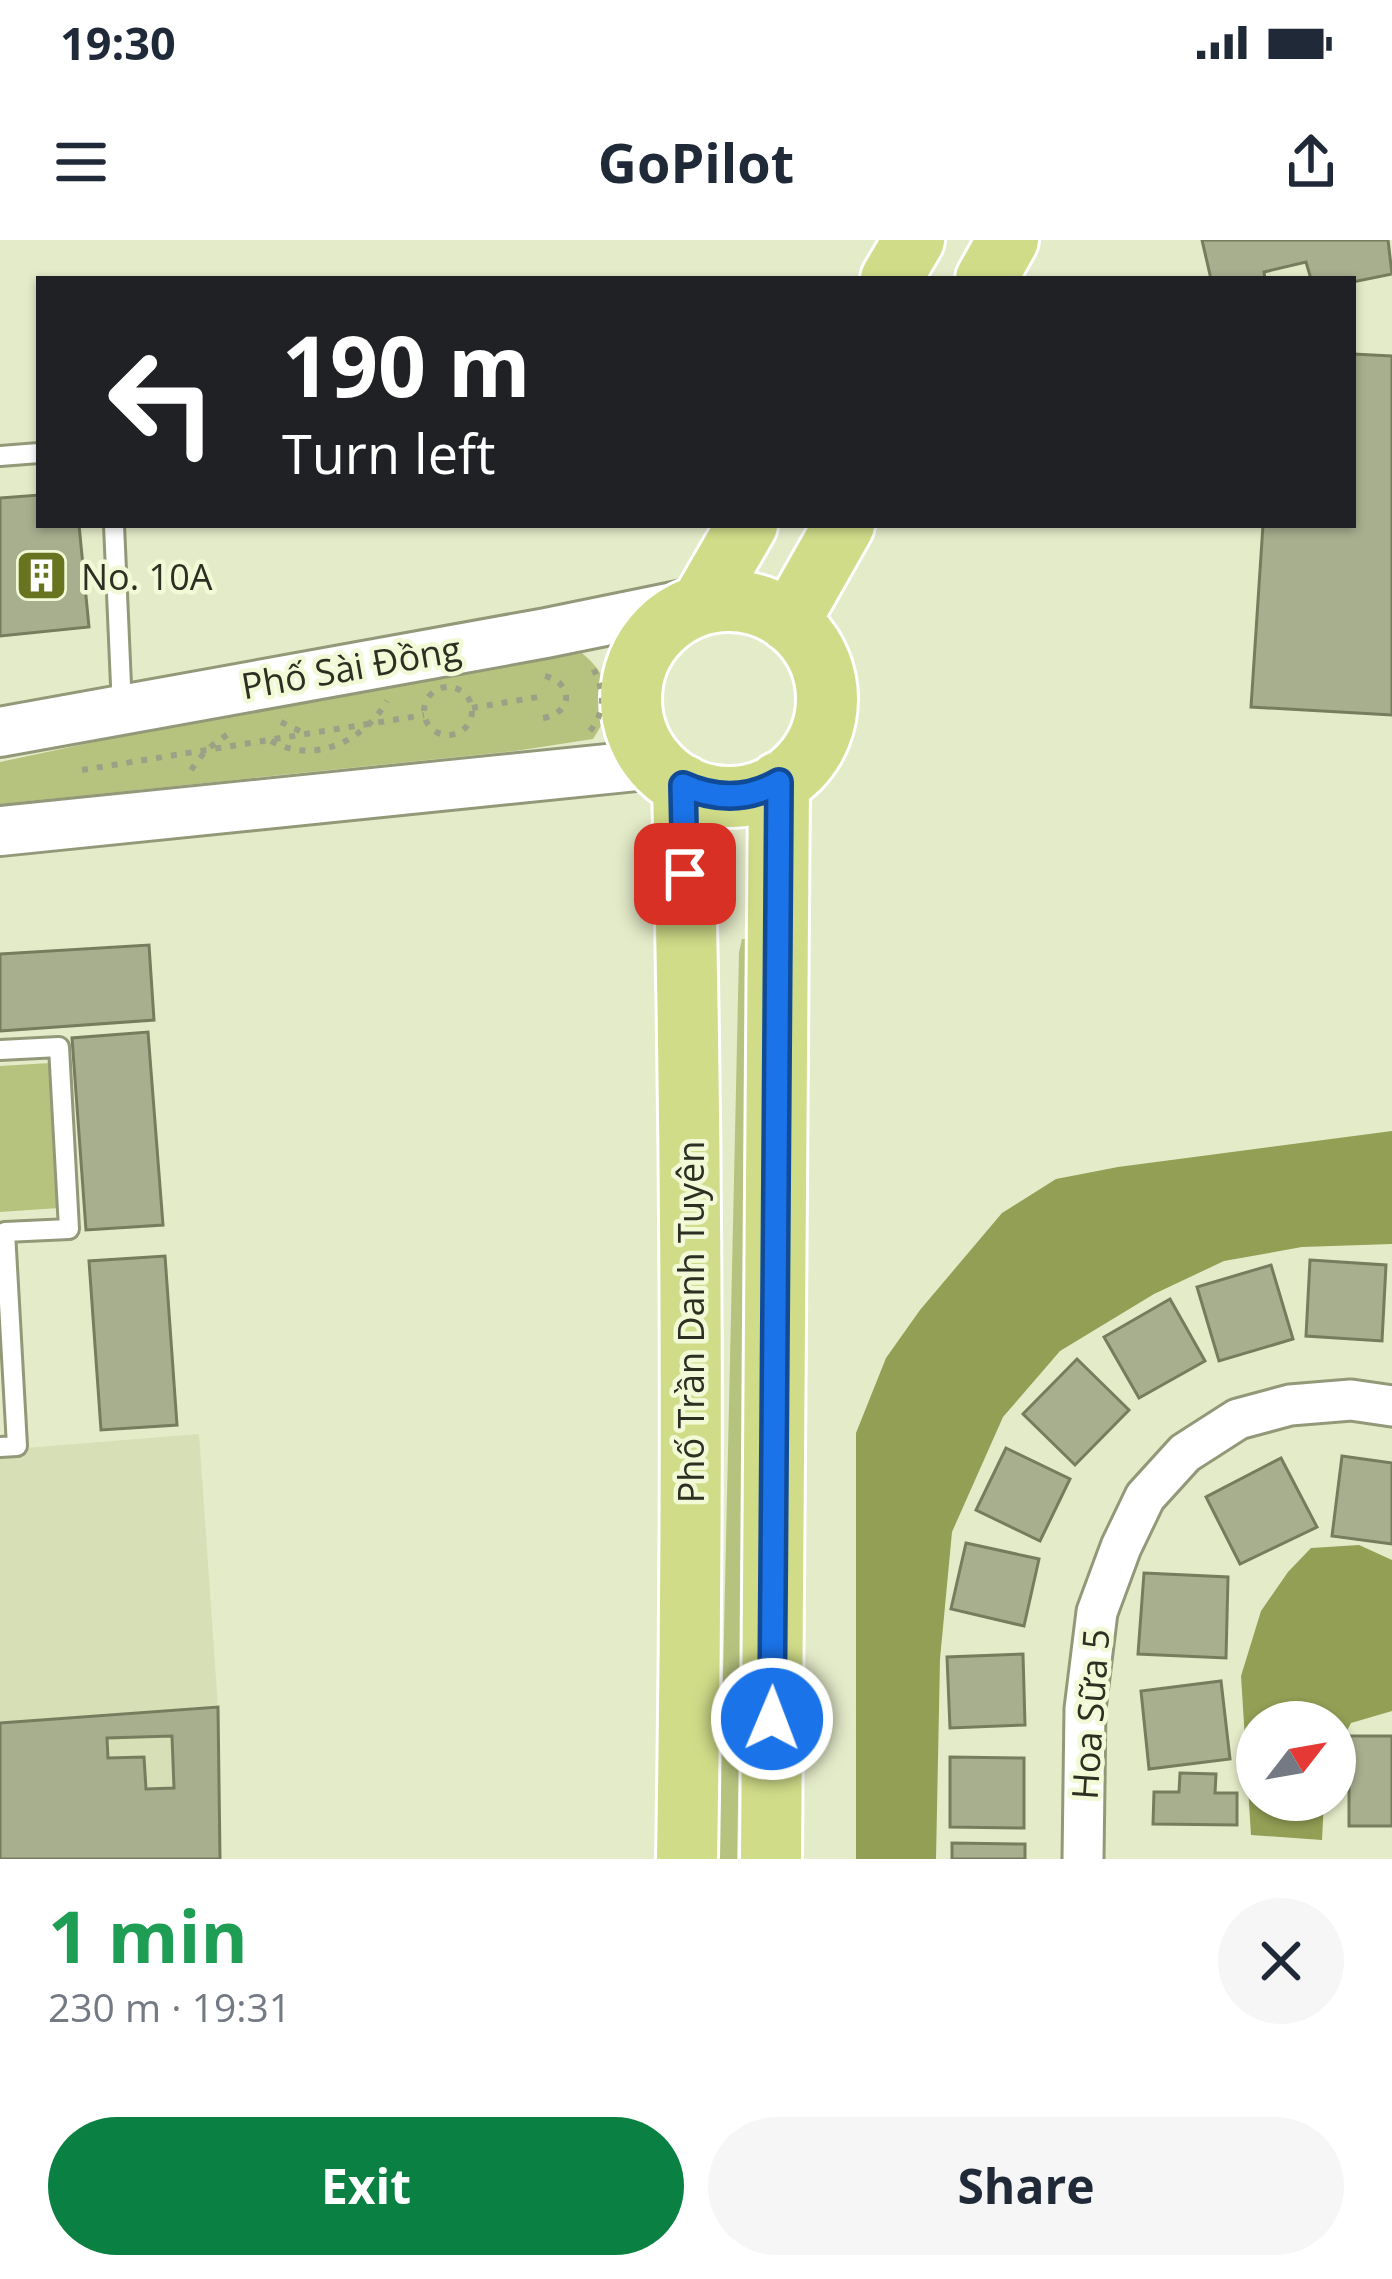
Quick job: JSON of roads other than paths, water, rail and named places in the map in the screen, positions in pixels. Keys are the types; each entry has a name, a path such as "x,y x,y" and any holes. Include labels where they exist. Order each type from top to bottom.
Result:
{"main road":[{"path":"893,276 914,240"},
{"path":"988,276 1008,240"},
{"path":"703,601 747,603 776,614 789,622 817,658 826,708 815,746 797,770 758,793 728,797 698,792 669,775 643,746 633,718 634,675 645,649 663,626 703,601 745,528"},
{"path":"789,622 842,528"},
{"name":"Phố Trần Danh Tuyên","path":"669,775 690,1051 687,1859"},
{"path":"771,1859 779,782"}],"street":[{"name":"Phố Sài Đồng","path":"0,732 133,728 703,601"},
{"path":"0,831 669,775"},
{"name":"Hoa Sữa 5","path":"1083,1859 1085,1709 1097,1612 1145,1497 1185,1453 1238,1419 1290,1405 1351,1400 1392,1406"}],"lane":[{"path":"0,456 36,453"},
{"path":"115,528 133,728"},
{"path":"0,1050 59,1047 69,1228 5,1232 3,1267 17,1446 0,1447"}],"place":[{"name":"No. 10A","path":"42,576"}]}
